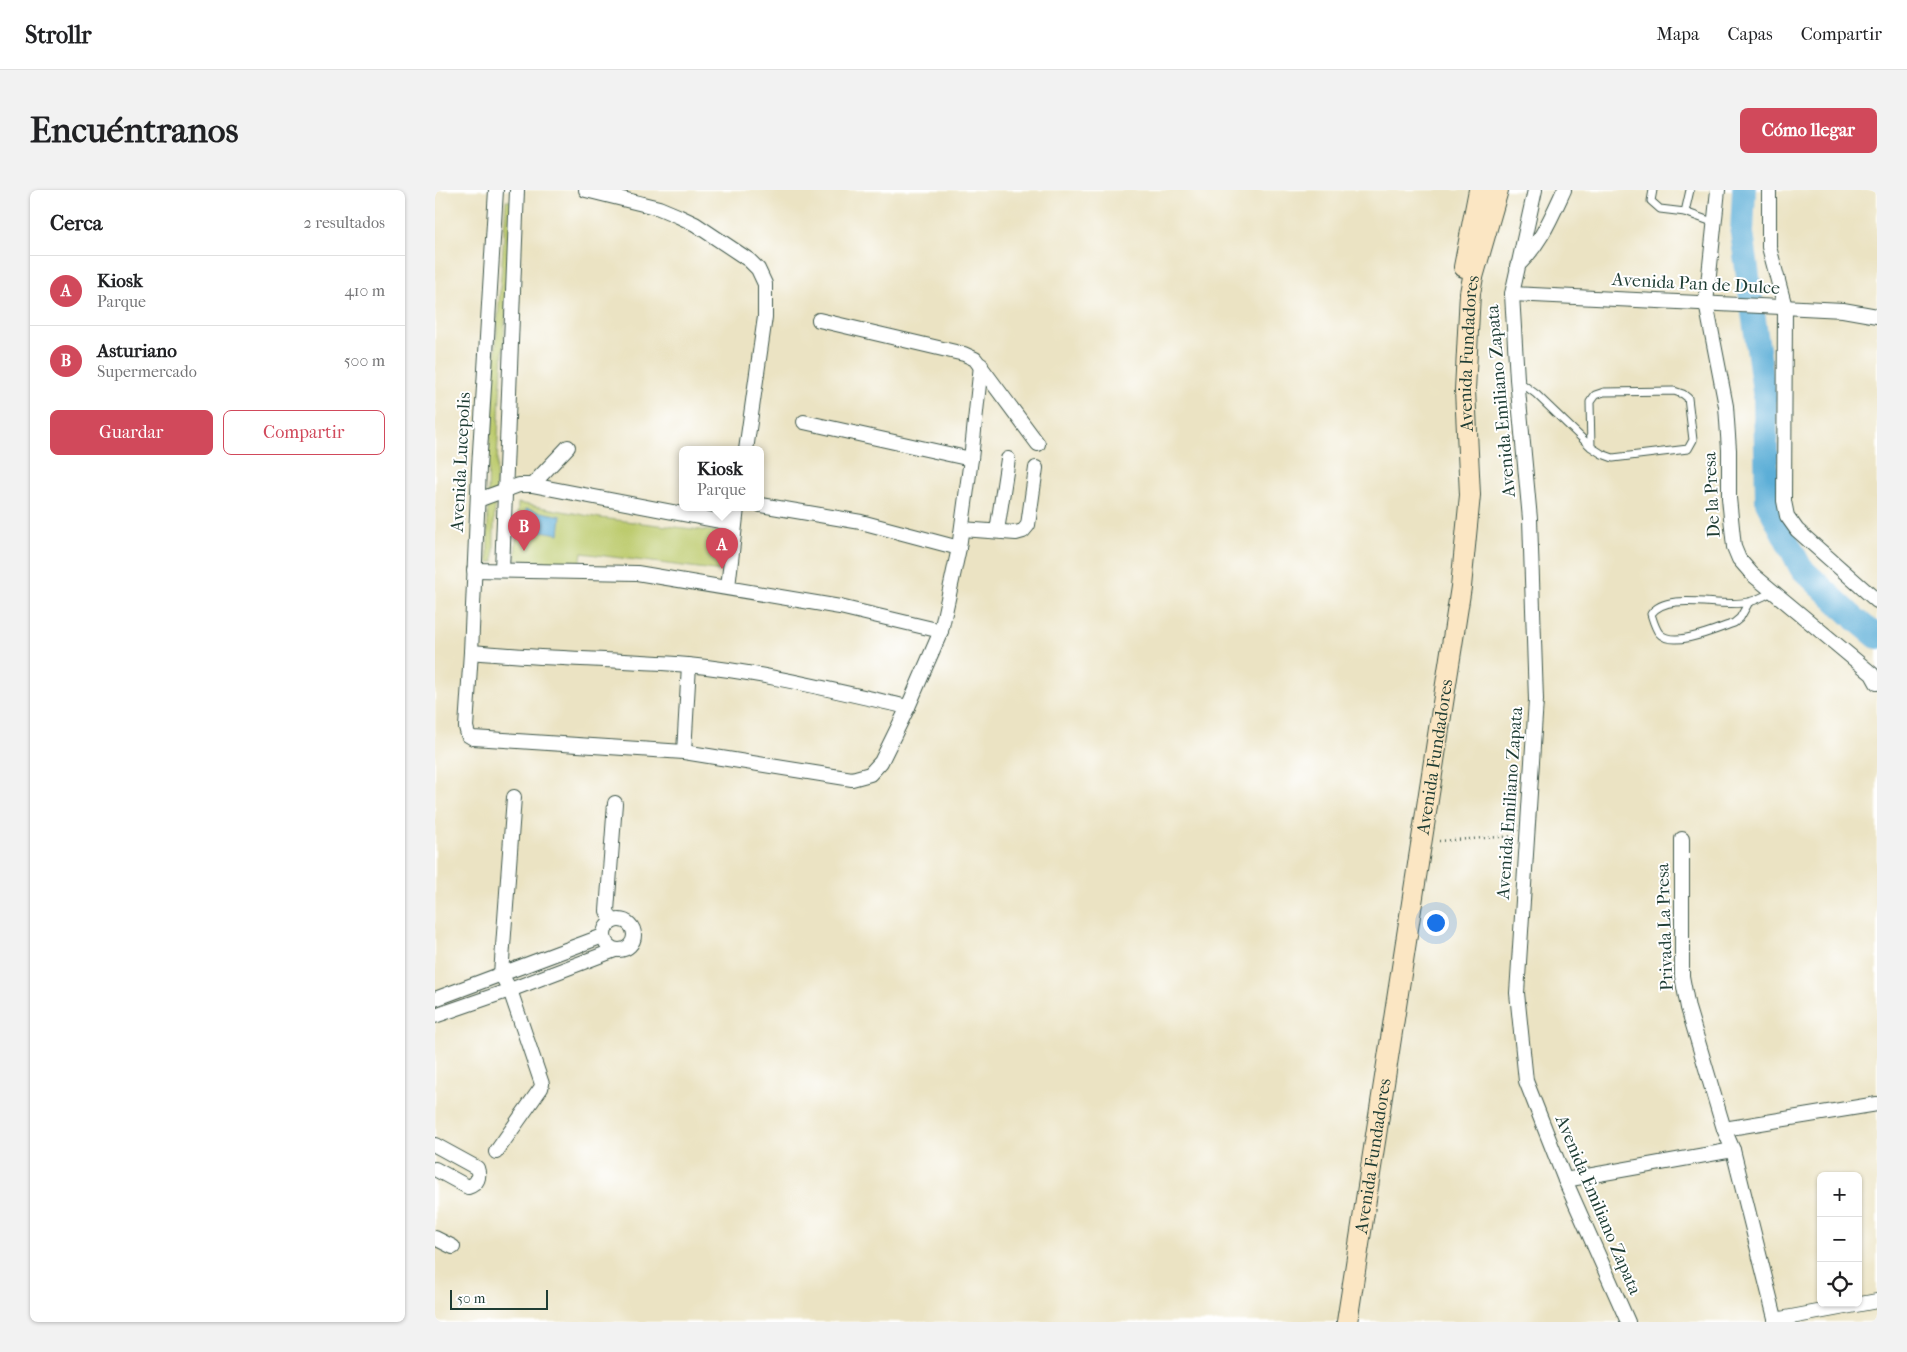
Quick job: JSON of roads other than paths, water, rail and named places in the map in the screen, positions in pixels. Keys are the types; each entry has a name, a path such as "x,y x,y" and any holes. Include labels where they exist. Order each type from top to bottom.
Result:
{"main road":[{"name":"Avenida Fundadores","path":"1335,1322 1437,665 1457,500 1451,394 1459,291 1479,190"},
{"name":"Avenida Fundadores","path":"1347,1322 1461,587 1470,495 1465,390 1470,293 1498,190"}],"street":[{"name":"Avenida Lucepolis","path":"502,570 516,190 507,192 497,190 474,570 467,735 473,738 684,752"},
{"path":"586,190 659,208 679,216 695,224 749,260 758,269 765,284 765,317 746,446"},
{"name":"Avenida Emiliano Zapata","path":"1535,190 1512,294 1517,379 1530,519 1536,700 1517,993 1526,1081 1565,1180 1628,1322"},
{"path":"1517,266 1529,255 1541,239 1564,190"},
{"name":"De la Presa","path":"1718,190 1712,303 1726,406 1729,450 1729,498 1734,547 1745,567 1872,674 1877,683"},
{"path":"1769,190 1769,247 1785,307 1784,501 1787,516 1797,530 1877,601"},
{"name":"Avenida Pan de Dulce","path":"1512,294 1843,310 1877,316"},
{"path":"819,320 964,354 975,359 1038,444"},
{"path":"689,666 684,752 852,779 870,774 881,762 908,707 941,631 959,548 981,365"},
{"path":"804,422 971,459"},
{"path":"532,485 568,447"},
{"path":"997,531 1008,459"},
{"path":"961,529 1016,533 1023,531 1028,525 1036,468"},
{"path":"478,500 519,485 532,485 735,524"},
{"path":"764,506 861,522 959,548"},
{"path":"728,587 737,511"},
{"path":"474,570 637,573 840,607 941,631"},
{"path":"471,652 689,666 761,676 908,707"},
{"path":"496,1152 542,1084 510,990 501,974 515,797"},
{"path":"612,922 607,911 615,804"},
{"name":"Privada La Presa","path":"1682,839 1682,976 1688,1008 1724,1129 1733,1150 1775,1321 1877,1301"},
{"path":"435,1016 615,950 620,951 629,946 634,937 633,931 623,921 612,922 605,929 603,936 606,944 615,950"},
{"path":"435,999 603,936"},
{"path":"1724,1129 1877,1104"},
{"path":"435,1145 477,1168 479,1174 473,1186 468,1187 435,1169"},
{"path":"1565,1180 1733,1150"},
{"path":"435,1238 453,1247"}],"lane":[{"path":"1653,190 1651,201 1660,209 1685,212 1715,223"},
{"path":"1685,212 1690,190"},
{"path":"1517,379 1536,394 1591,447 1613,458 1688,449 1693,440 1688,398 1683,394 1673,391 1604,392 1595,395 1590,402 1591,447"},
{"path":"1749,602 1740,618 1734,624 1679,640 1668,639 1659,633 1651,614 1655,608 1683,601 1727,605 1749,602 1773,592"}],"water":[{"path":"526,509 561,516 559,534 524,528"}],"waterway":[{"path":"1744,190 1742,233 1765,399 1767,502 1801,568 1877,637"}],"place":[{"name":"Asturiano","path":"524,551"},
{"name":"Kiosk","path":"722,569"}]}
